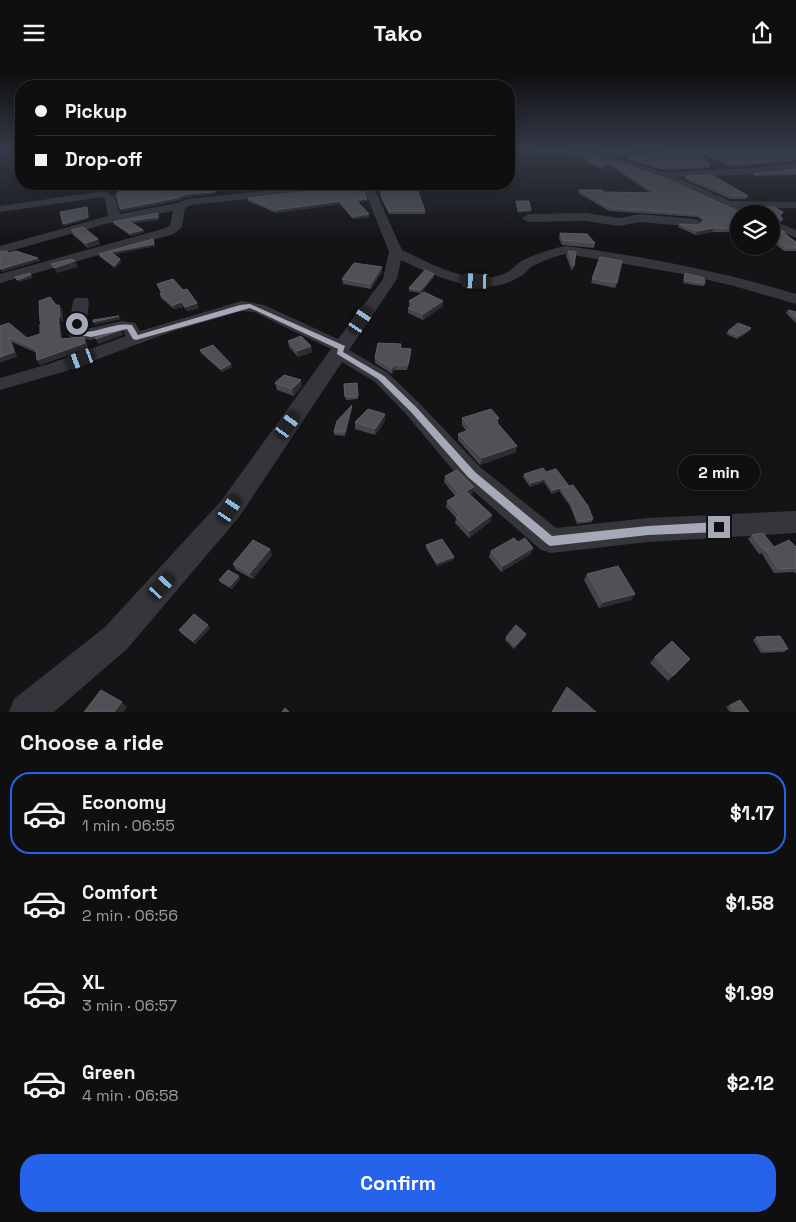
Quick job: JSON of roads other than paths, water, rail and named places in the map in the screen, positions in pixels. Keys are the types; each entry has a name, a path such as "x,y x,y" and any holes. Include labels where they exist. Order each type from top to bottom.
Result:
{"street":[{"path":"670,179 730,206"},
{"path":"0,279 170,231 176,227 184,204 196,190"},
{"path":"0,250 115,219 184,204 304,190"},
{"path":"33,710 116,638 230,509 256,468 390,279 396,251 370,190"},
{"path":"0,209 104,194 110,197 115,219"},
{"path":"725,204 796,205"},
{"path":"528,218 585,217 619,222 640,218 696,223"},
{"path":"780,228 796,234"},
{"path":"396,251 438,272 464,280 489,281 512,275 528,263 544,257 550,252 567,249 674,266 764,288 796,299"},
{"path":"81,301 77,334 91,335 122,326 129,327 136,337"},
{"path":"0,384 56,368 136,337 198,318 250,306 341,350 381,377 414,410 471,474 550,541 648,531 796,523"}]}
